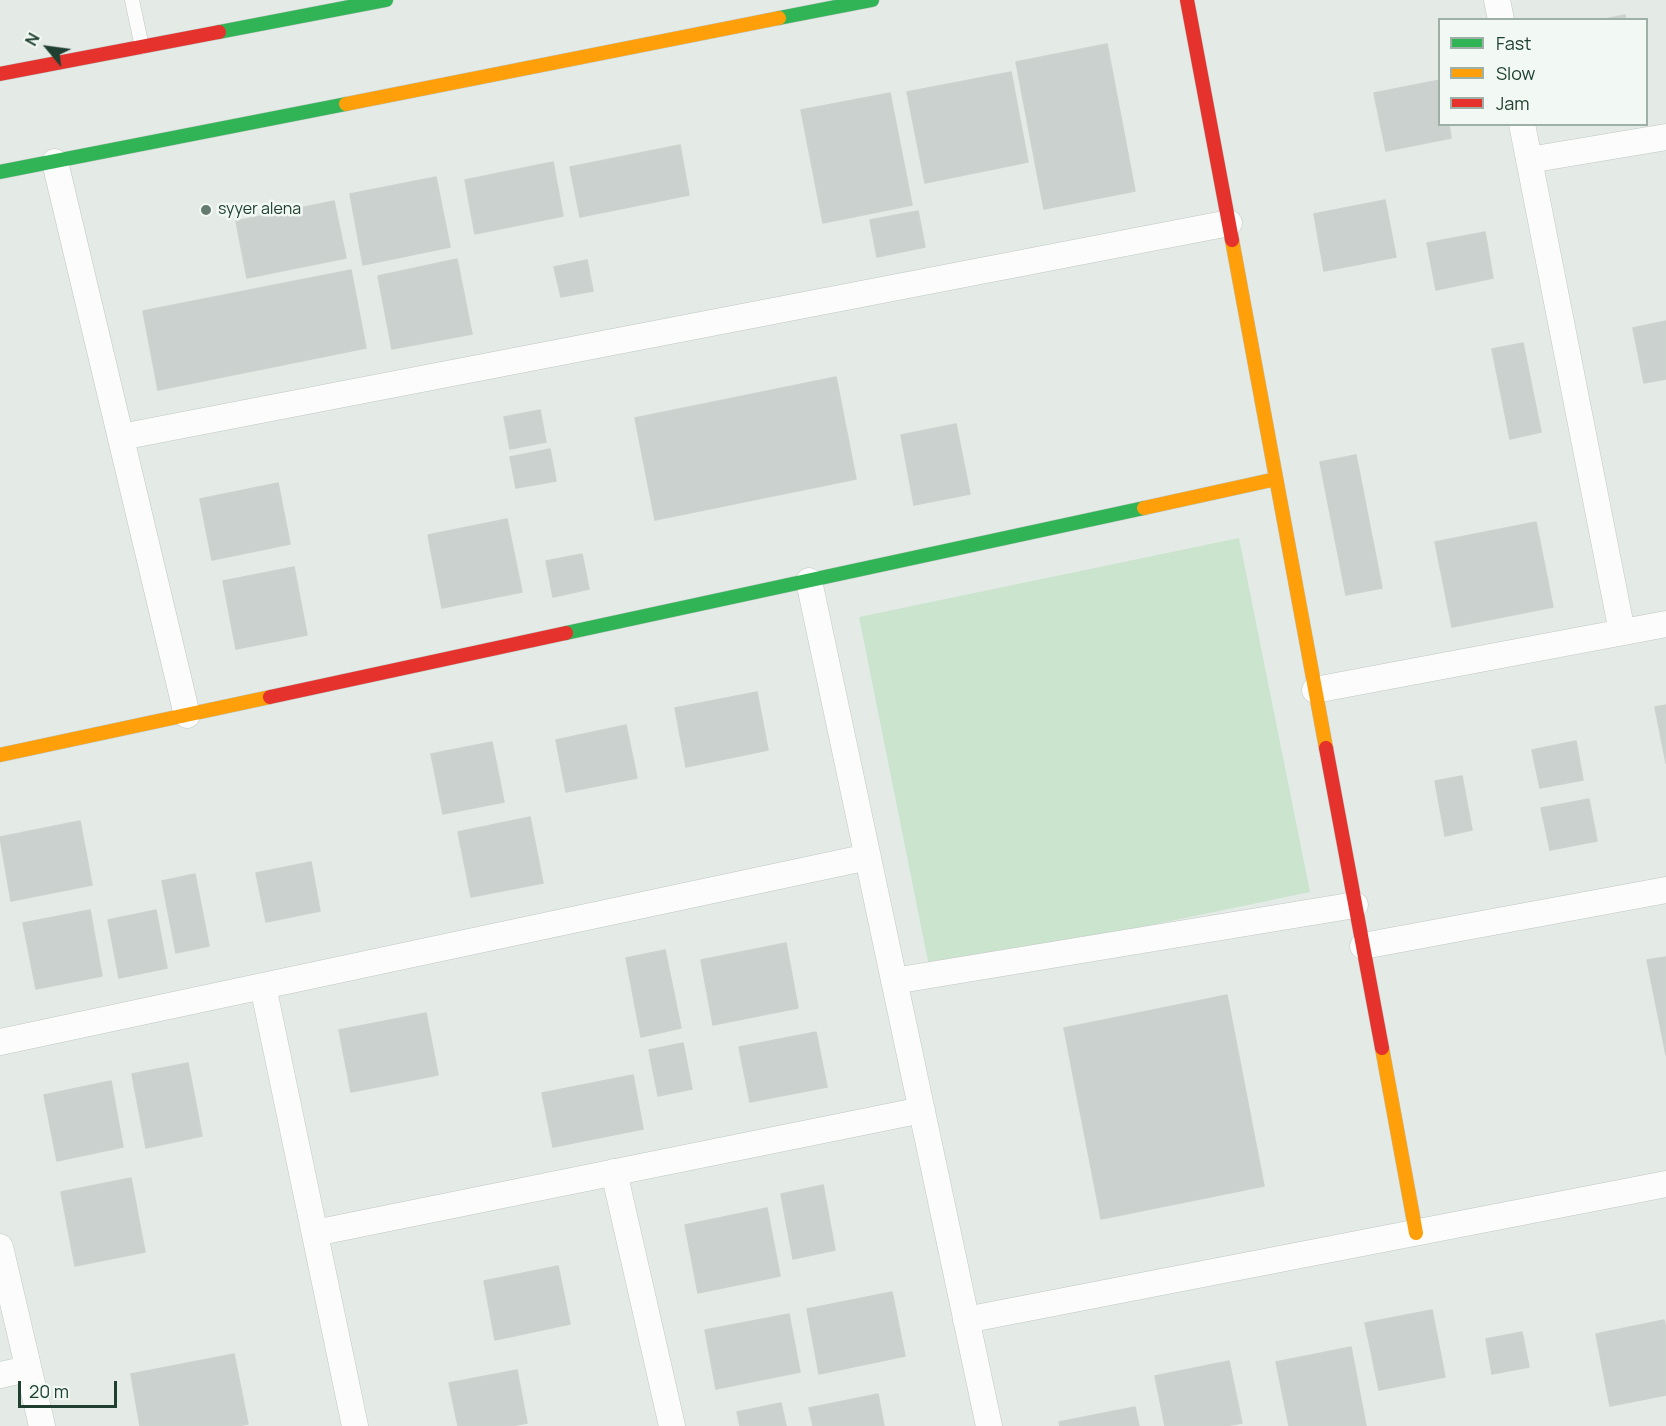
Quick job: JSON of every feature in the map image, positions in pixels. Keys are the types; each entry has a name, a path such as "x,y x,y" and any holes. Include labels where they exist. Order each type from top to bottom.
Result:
{"street":[{"path":"0,74 386,0"},
{"path":"0,172 872,0"},
{"path":"1187,0 1416,1233"},
{"path":"1497,0 1501,18"},
{"path":"1522,126 1622,632"},
{"path":"1529,160 1666,137"},
{"path":"55,162 187,715"},
{"path":"121,437 1229,222"},
{"path":"0,755 1276,479"},
{"path":"809,581 989,1426"},
{"path":"1315,690 1666,624"},
{"path":"0,1042 868,857"},
{"path":"1363,946 1666,890"},
{"path":"894,981 1355,905"},
{"path":"263,986 355,1426"},
{"path":"315,1233 922,1110"},
{"path":"614,1172 672,1426"},
{"path":"966,1320 1666,1184"},
{"path":"0,1247 42,1426"},
{"path":"0,1374 28,1369"}],"lane":[{"path":"132,0 142,47"}],"green space":[{"path":"1239,538 1310,892 930,971 859,617"}],"building":[{"path":"1625,15 1626,18 1610,18"},
{"path":"1107,44 1135,191 1044,209 1016,62"},
{"path":"1011,72 1028,162 925,183 907,92"},
{"path":"1438,80 1438,126 1449,126 1451,138 1386,151 1374,93"},
{"path":"890,93 912,205 823,223 801,110"},
{"path":"680,145 689,195 580,217 570,167"},
{"path":"553,162 563,216 475,234 465,180"},
{"path":"436,177 450,247 363,265 350,194"},
{"path":"1385,200 1396,257 1324,271 1314,214"},
{"path":"334,201 346,258 247,278 236,221"},
{"path":"918,211 925,247 877,257 870,220"},
{"path":"1485,232 1493,278 1436,290 1427,243"},
{"path":"457,259 472,334 392,349 378,276"},
{"path":"587,260 593,291 561,297 554,267"},
{"path":"351,270 366,348 158,390 143,311"},
{"path":"1666,321 1666,379 1644,383 1633,328"},
{"path":"1523,343 1541,432 1510,439 1492,349"},
{"path":"836,377 856,479 655,520 635,418"},
{"path":"540,410 546,442 510,449 504,417"},
{"path":"956,424 970,494 914,505 901,435"},
{"path":"550,449 556,481 516,488 510,457"},
{"path":"1356,455 1382,588 1346,595 1320,462"},
{"path":"278,483 290,544 212,560 200,499"},
{"path":"507,519 522,592 442,608 428,535"},
{"path":"1536,522 1553,607 1452,627 1435,542"},
{"path":"582,554 589,589 553,597 546,561"},
{"path":"294,567 307,635 236,649 223,581"},
{"path":"757,692 768,750 686,767 675,708"},
{"path":"1666,705 1666,763 1655,707"},
{"path":"626,725 637,778 566,792 556,740"},
{"path":"1576,741 1583,780 1540,788 1532,750"},
{"path":"492,742 504,802 443,814 431,754"},
{"path":"1462,776 1472,830 1445,836 1435,781"},
{"path":"1589,799 1597,841 1550,850 1541,808"},
{"path":"530,817 543,883 471,897 458,832"},
{"path":"80,821 92,885 11,901 0,837"},
{"path":"311,862 320,911 266,922 256,873"},
{"path":"195,874 209,946 176,953 162,881"},
{"path":"90,910 102,976 36,989 23,923"},
{"path":"156,910 167,968 119,978 108,920"},
{"path":"786,943 798,1008 713,1025 701,960"},
{"path":"665,950 681,1028 641,1037 626,958"},
{"path":"1666,957 1666,1055 1647,960"},
{"path":"1227,995 1264,1186 1101,1219 1064,1028"},
{"path":"426,1013 438,1075 351,1092 339,1030"},
{"path":"816,1032 827,1087 750,1102 739,1047"},
{"path":"683,1043 692,1089 658,1096 649,1050"},
{"path":"188,1063 202,1136 146,1148 132,1074"},
{"path":"633,1075 643,1129 553,1147 542,1093"},
{"path":"111,1081 123,1147 57,1161 44,1095"},
{"path":"131,1178 145,1252 75,1266 61,1192"},
{"path":"823,1185 835,1250 793,1259 781,1194"},
{"path":"767,1208 780,1276 698,1293 685,1225"},
{"path":"558,1266 570,1324 495,1340 484,1281"},
{"path":"892,1292 905,1356 819,1374 807,1309"},
{"path":"1432,1310 1445,1377 1379,1390 1365,1323"},
{"path":"789,1314 800,1372 716,1389 705,1330"},
{"path":"1664,1320 1666,1395 1610,1406 1596,1334"},
{"path":"1522,1332 1529,1367 1492,1374 1486,1339"},
{"path":"1351,1347 1366,1426 1289,1426 1276,1362"},
{"path":"234,1354 248,1424 140,1426 131,1374"},
{"path":"1229,1361 1242,1423 1225,1426 1165,1426 1155,1376"},
{"path":"517,1370 527,1423 511,1426 458,1426 449,1383"},
{"path":"878,1394 884,1426 813,1426 809,1408"},
{"path":"781,1403 786,1426 740,1426 737,1412"},
{"path":"1135,1407 1139,1426 1060,1426 1059,1422"}],"traffic: fast":[{"path":"219,32 386,0"},
{"path":"779,18 872,0"},
{"path":"0,172 346,104"},
{"path":"566,633 1144,508"}],"traffic: slow":[{"path":"346,104 779,18"},
{"path":"1232,240 1326,748"},
{"path":"1144,508 1276,479"},
{"path":"0,755 270,697"},
{"path":"1382,1048 1416,1233"}],"traffic: jam":[{"path":"1187,0 1232,240"},
{"path":"0,74 219,32"},
{"path":"270,697 566,633"},
{"path":"1326,748 1382,1048"}],"place":[{"name":"syyer alena","path":"206,210"}]}
